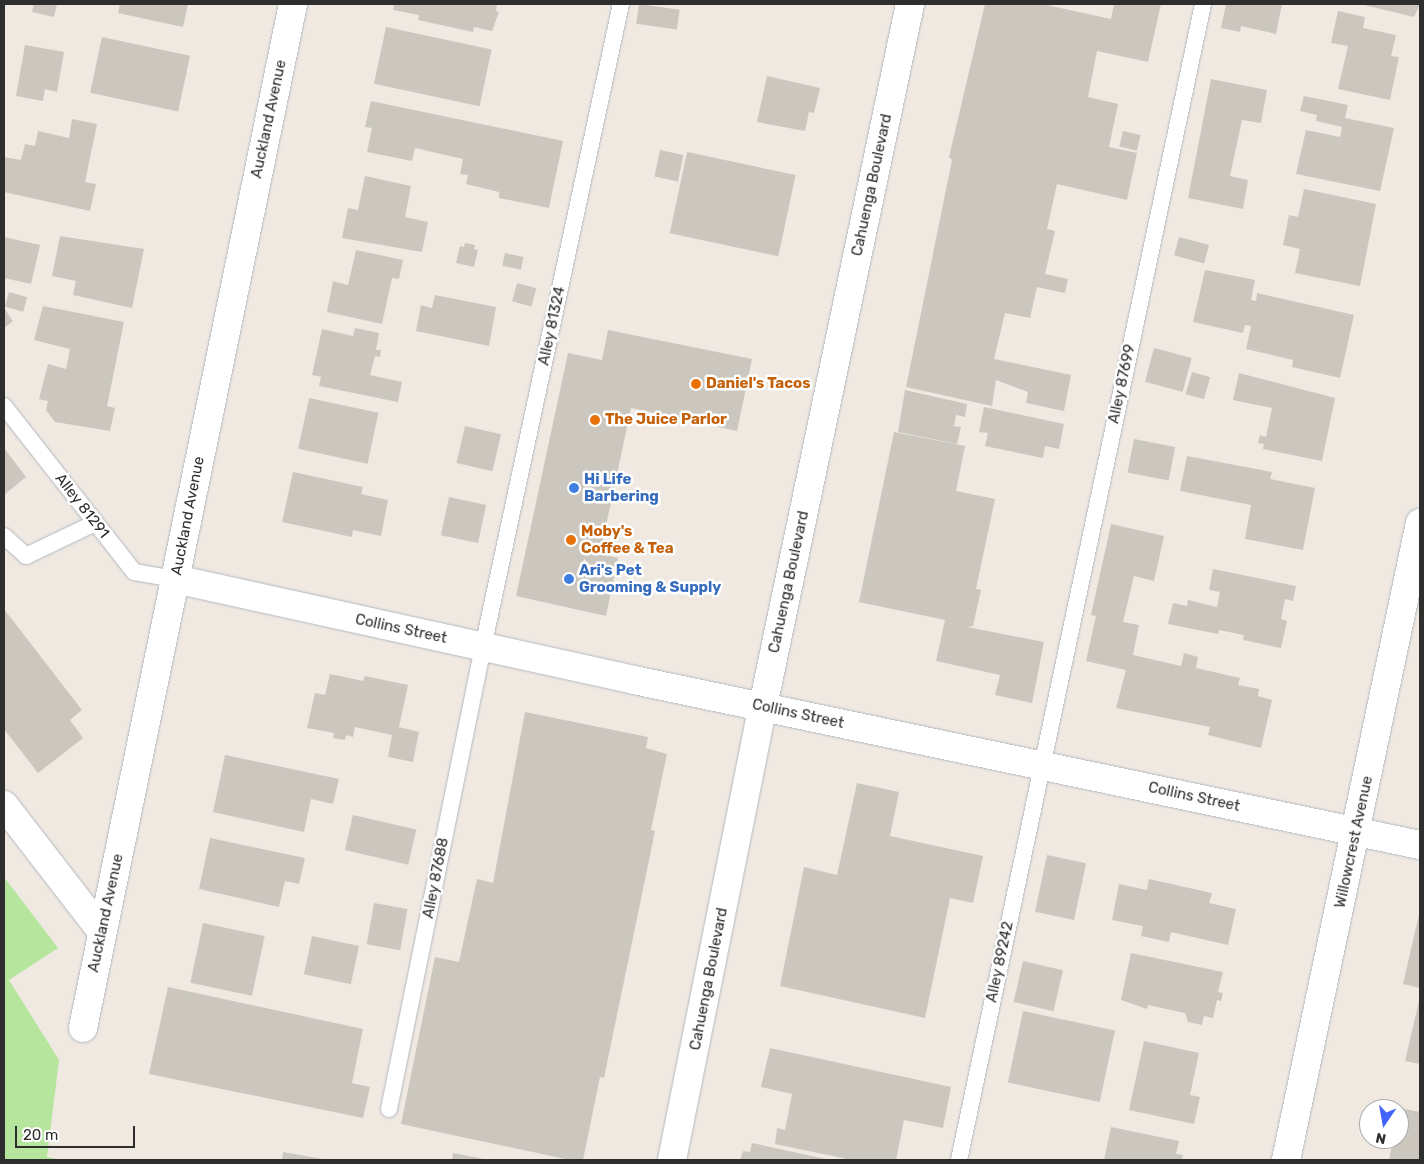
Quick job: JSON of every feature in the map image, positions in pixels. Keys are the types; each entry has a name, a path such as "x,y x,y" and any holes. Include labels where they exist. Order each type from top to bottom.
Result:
{"street":[{"name":"Auckland Avenue","path":"83,1028 293,4"},
{"name":"Cahuenga Boulevard","path":"672,1160 763,706 910,4"},
{"name":"Willowcrest Avenue","path":"1286,1160 1420,523"},
{"name":"Collins Street","path":"175,579 482,647 1420,845"},
{"path":"4,805 102,932"}],"lane":[{"name":"Alley 81324","path":"482,647 621,4"},
{"name":"Alley 87699","path":"1041,764 1203,4"},
{"name":"Alley 81291","path":"4,406 134,572 175,579"},
{"path":"4,536 26,556 95,523"},
{"name":"Alley 87688","path":"389,1109 482,647"},
{"name":"Alley 89242","path":"960,1160 1041,764"}],"green space":[{"path":"4,877 58,948 9,980 59,1060 47,1157 62,1160 4,1160"}],"building":[{"path":"34,4 57,4 54,17 32,12"},
{"path":"120,4 188,4 183,27 118,13"},
{"path":"394,4 497,4 496,11 499,12 492,31 474,27 473,32 418,20 419,15 393,10"},
{"path":"639,4 680,10 677,30 636,24"},
{"path":"985,4 1042,4 1111,19 1114,4 1161,4 1148,62 1097,51 1088,97 1118,104 1109,147 1137,153 1127,200 1057,184 1047,229 1055,231 1045,274 1068,279 1065,293 1037,287 1030,318 1005,313 994,359 1071,375 1064,411 1026,403 1028,392 996,380 992,406 906,387 952,160 949,157"},
{"path":"1226,4 1282,4 1276,34 1241,26 1240,32 1221,28"},
{"path":"1360,4 1420,4 1414,17"},
{"path":"1338,11 1365,17 1363,28 1396,35 1391,56 1399,57 1390,100 1338,89 1348,46 1331,43"},
{"path":"386,27 492,49 480,106 374,84"},
{"path":"102,37 190,56 178,111 90,93"},
{"path":"25,45 64,52 57,92 45,89 43,101 16,96"},
{"path":"767,76 820,88 814,113 809,112 805,131 757,122"},
{"path":"1211,79 1267,90 1261,123 1242,120 1230,176 1248,180 1243,209 1188,198"},
{"path":"1304,96 1348,105 1345,118 1394,128 1380,191 1296,174 1306,130 1340,137 1342,127 1316,121 1317,115 1300,111"},
{"path":"371,101 563,141 549,208 499,198 499,192 466,184 468,175 460,174 463,159 415,148 412,161 367,152 372,128 365,127"},
{"path":"72,119 97,124 85,182 96,184 90,211 4,192 4,157 21,160 25,144 35,146 38,131 69,138"},
{"path":"1123,131 1141,135 1137,151 1119,147"},
{"path":"660,150 683,155 678,181 654,176"},
{"path":"687,152 796,175 778,256 670,233"},
{"path":"365,176 411,186 405,217 428,222 422,252 342,238 348,208 358,210"},
{"path":"1304,189 1376,204 1360,286 1295,273 1300,249 1283,245 1289,215 1298,217"},
{"path":"60,236 144,249 132,308 73,295 76,281 52,276"},
{"path":"4,237 40,245 31,284 4,278"},
{"path":"1179,237 1209,245 1204,263 1174,255"},
{"path":"465,243 475,245 474,249 478,250 474,267 456,263 460,246 464,247"},
{"path":"356,250 403,260 399,279 392,278 382,324 327,312 333,281 348,285"},
{"path":"505,253 524,257 521,270 502,266"},
{"path":"1205,270 1255,280 1251,300 1256,301 1257,293 1354,315 1340,378 1292,367 1293,360 1246,349 1251,326 1245,325 1243,333 1193,322"},
{"path":"517,283 536,288 531,307 512,301"},
{"path":"9,292 27,297 23,312 5,306"},
{"path":"435,295 496,307 489,346 416,331 421,305 432,308"},
{"path":"43,306 124,322 107,406 115,408 110,431 55,422 46,410 48,401 39,399 48,364 66,369 70,349 34,340"},
{"path":"4,308 13,321 4,328"},
{"path":"355,328 379,333 376,350 381,350 380,357 375,356 370,375 402,382 398,402 319,386 321,377 312,375 322,329 353,336"},
{"path":"608,330 752,359 737,431 631,408 600,554 618,558 606,616 516,596 568,353 602,360"},
{"path":"1154,348 1192,358 1183,392 1145,382"},
{"path":"1192,372 1210,377 1204,399 1186,394"},
{"path":"1239,373 1335,398 1322,461 1263,449 1264,444 1258,443 1260,435 1266,437 1272,408 1233,400"},
{"path":"905,390 967,404 965,417 956,415 954,426 961,427 957,444 898,432"},
{"path":"309,398 378,413 368,464 298,449"},
{"path":"984,407 1064,424 1059,449 1045,446 1043,458 985,446 988,433 979,432"},
{"path":"465,426 501,434 493,471 456,463"},
{"path":"894,432 965,446 956,491 995,499 976,589 981,590 973,626 967,627 1044,642 1032,703 995,695 1000,675 936,661 945,620 859,602"},
{"path":"1134,439 1175,447 1169,480 1128,472"},
{"path":"4,448 26,477 4,495"},
{"path":"1187,456 1272,472 1270,479 1315,488 1303,550 1245,539 1251,505 1180,491"},
{"path":"293,472 363,487 361,494 388,500 381,536 353,530 352,537 282,522"},
{"path":"449,497 486,505 478,543 441,535"},
{"path":"1111,524 1164,536 1154,581 1134,576 1123,622 1139,625 1133,655 1181,666 1184,653 1198,657 1196,668 1240,678 1238,685 1259,689 1258,696 1272,700 1261,748 1208,735 1210,727 1116,708 1126,670 1086,661 1096,616 1091,615"},
{"path":"1213,569 1296,586 1293,601 1285,599 1281,619 1287,621 1281,648 1243,640 1244,635 1219,630 1218,634 1168,624 1173,603 1187,606 1188,600 1217,607 1220,592 1209,590"},
{"path":"4,609 82,710 70,720 83,738 38,773 4,729"},
{"path":"330,674 363,681 365,676 408,685 399,727 419,732 413,762 388,757 392,735 355,727 353,737 346,735 345,740 333,738 334,733 307,728 315,693 325,695"},
{"path":"525,712 648,737 646,748 667,754 651,830 655,831 604,1078 600,1077 583,1160 570,1160 401,1124 435,957 459,962 477,879 493,883"},
{"path":"225,755 339,779 333,804 311,799 304,832 213,812"},
{"path":"857,783 899,792 890,836 983,856 973,903 950,898 925,1018 780,986 804,867 837,875"},
{"path":"353,815 416,830 408,865 345,850"},
{"path":"210,838 305,858 299,884 285,881 279,907 199,889"},
{"path":"1047,855 1086,863 1074,920 1035,912"},
{"path":"1149,879 1212,893 1209,903 1236,909 1228,945 1171,932 1169,942 1141,936 1143,926 1112,920 1119,884 1147,890"},
{"path":"374,903 407,909 400,950 367,944"},
{"path":"1420,910 1420,988 1403,984"},
{"path":"203,923 265,936 252,996 190,983"},
{"path":"312,936 359,946 351,984 304,974"},
{"path":"1131,953 1223,972 1218,992 1223,993 1221,1001 1217,1000 1213,1018 1204,1016 1202,1025 1188,1022 1185,1013 1148,1005 1147,1009 1121,1000"},
{"path":"1023,961 1063,970 1054,1011 1014,1002"},
{"path":"168,987 363,1029 352,1083 370,1087 363,1118 149,1074"},
{"path":"1420,1001 1420,1064 1405,1061"},
{"path":"1023,1011 1115,1031 1100,1102 1008,1082"},
{"path":"1144,1041 1199,1053 1190,1095 1200,1097 1194,1124 1129,1110"},
{"path":"770,1048 951,1087 943,1128 904,1120 896,1160 852,1160 775,1144 777,1128 785,1130 792,1094 761,1087"},
{"path":"1409,1110 1420,1112 1420,1160 1389,1160 1391,1149 1409,1149"},
{"path":"1111,1127 1179,1141 1176,1154 1183,1155 1182,1160 1104,1160"},
{"path":"752,1143 826,1160 740,1160 743,1151 750,1152"},
{"path":"283,1152 323,1159 323,1160 282,1160"},
{"path":"453,1153 484,1159 484,1160 452,1160"}],"place":[{"name":"Daniel's Tacos","path":"696,384"},
{"name":"The Juice Parlor","path":"595,420"},
{"name":"Hi Life Barbering","path":"574,488"},
{"name":"Moby's Coffee & Tea","path":"571,540"},
{"name":"Ari's Pet Grooming & Supply","path":"569,579"}]}
